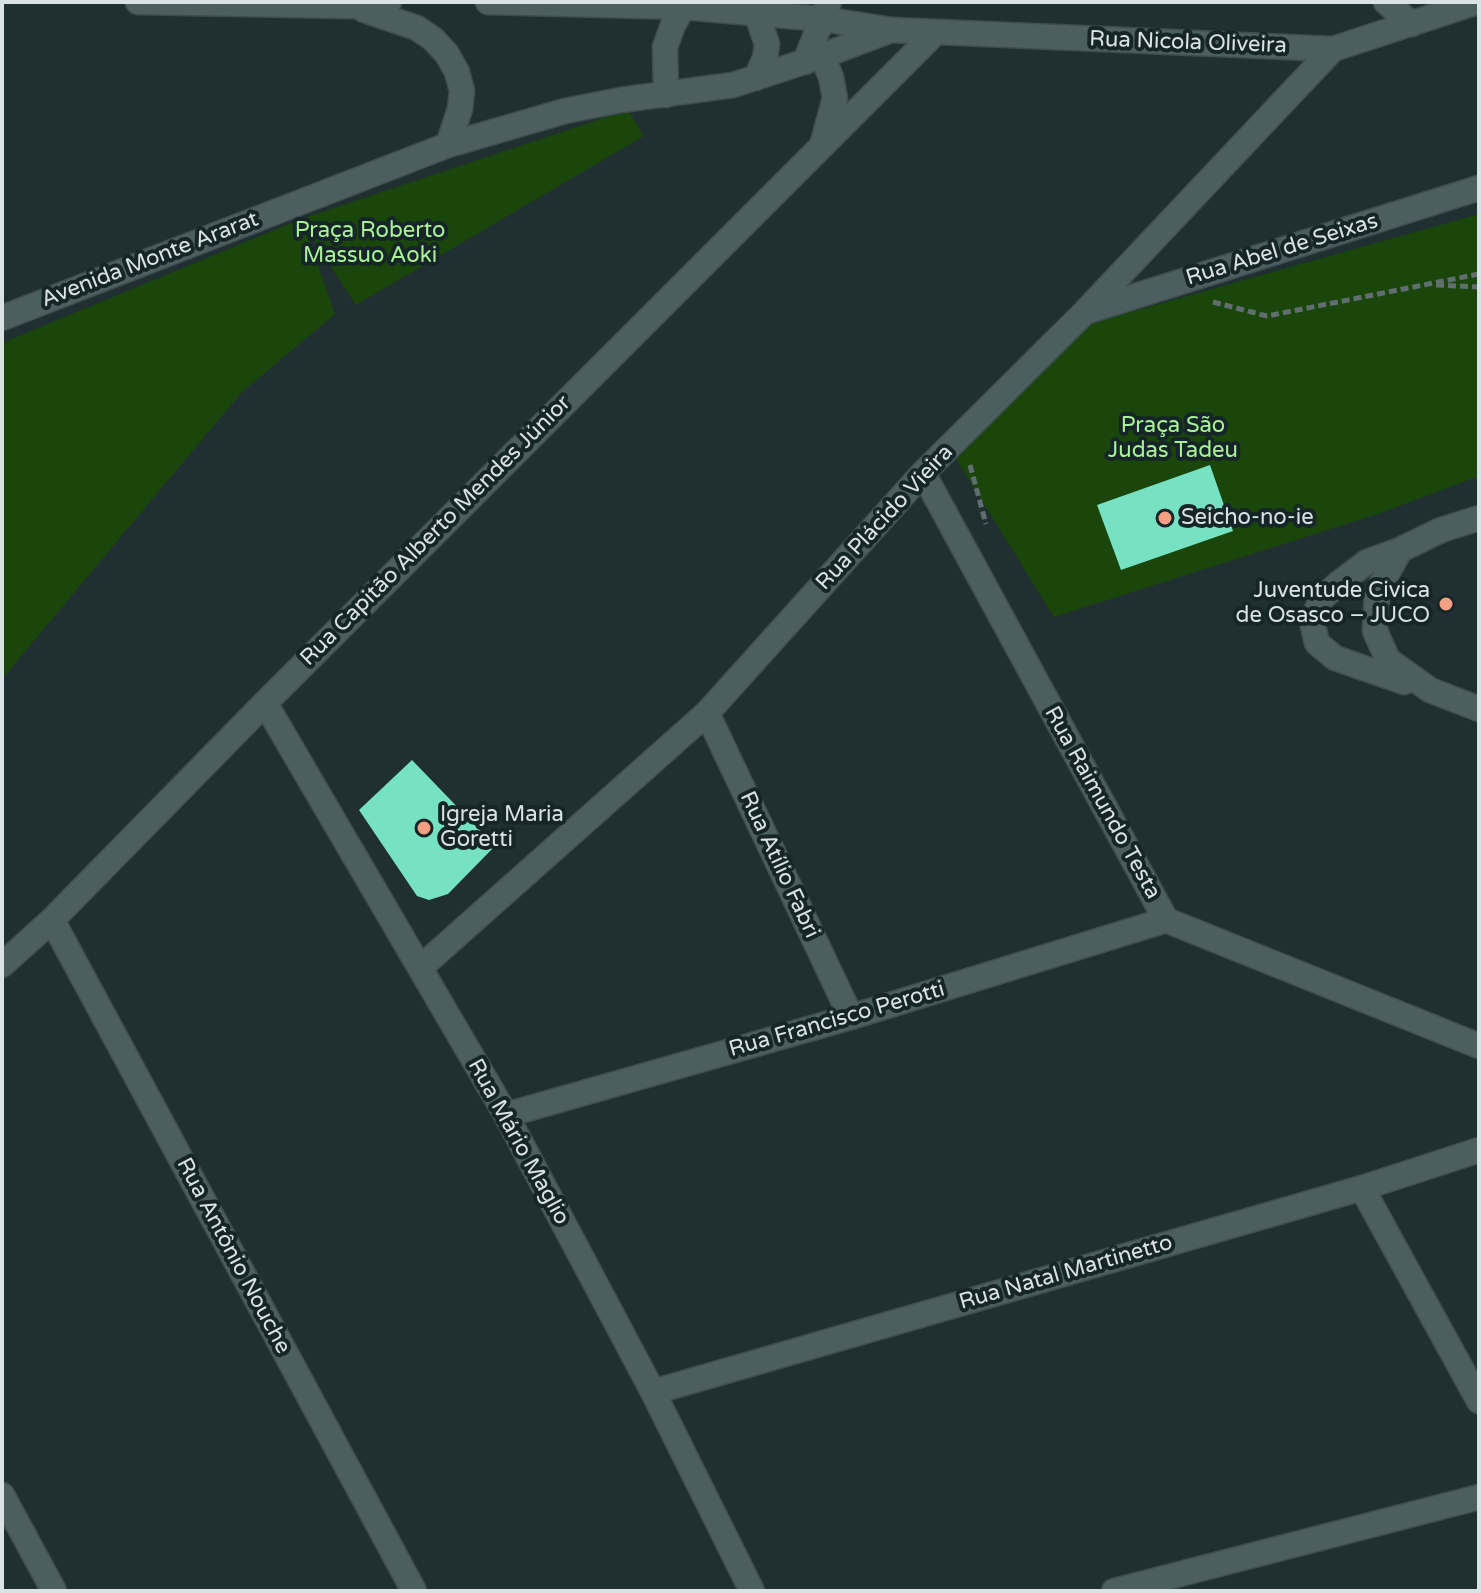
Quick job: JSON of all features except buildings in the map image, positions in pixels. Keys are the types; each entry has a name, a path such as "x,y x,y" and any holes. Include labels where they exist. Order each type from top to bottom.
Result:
{"street":[{"path":"138,2 350,6 389,2"},
{"name":"Rua Nicola Oliveira","path":"488,2 685,4 756,12 826,10 892,30 1333,49 1477,2"},
{"path":"1386,2 1412,24"},
{"path":"666,95 665,47 685,4"},
{"path":"350,6 417,28 447,54 457,72 462,91 460,109 448,145"},
{"path":"814,59 826,10"},
{"path":"756,12 767,44 765,58 756,78"},
{"name":"Rua Nicola Oliveira","path":"666,95 733,85 892,30"},
{"name":"Rua Capitão Alberto Mendes Júnior","path":"2,965 52,920 936,32"},
{"name":"Rua Plácido Vieira","path":"420,968 707,713 923,473 1085,312 1333,49"},
{"name":"Rua Capitão Alberto Mendes Júnior","path":"814,59 831,77 835,98 822,145"},
{"name":"Avenida Monte Ararat","path":"2,318 448,145 565,111 666,95"},
{"name":"Rua Abel de Seixas","path":"1085,312 1479,188"},
{"name":"Rua Raimundo Testa","path":"923,473 1166,920 1479,1046"},
{"path":"1479,518 1441,530 1367,562 1321,599 1312,622 1317,643 1335,658 1479,709"},
{"path":"1400,550 1377,592 1375,631 1388,660 1430,690"},
{"name":"Rua Mário Maglio","path":"265,703 506,1115 653,1392 752,1591"},
{"name":"Rua Atílio Fabri","path":"707,713 851,1017"},
{"name":"Rua Antônio Nouche","path":"52,920 414,1591"},
{"name":"Rua Francisco Perotti","path":"506,1115 851,1017 1166,920"},
{"name":"Rua Natal Martinetto","path":"653,1392 1362,1188 1479,1150"},
{"path":"1362,1188 1479,1401"},
{"path":"2,1495 54,1591"},
{"path":"1114,1591 1479,1497"}],"path":[{"path":"1219,295 1204,299 1267,316 1479,274"},
{"path":"1423,285 1479,287"},
{"path":"969,461 988,534"}],"green space":[{"name":"Praça Roberto Massuo Aoki","path":"628,110 644,136 356,305 304,226 335,314 241,393 2,679 2,343 301,219"},
{"name":"Praça São Judas Tadeu","path":"1479,214 1479,476 1378,514 1054,617 956,459 1088,324"}],"place":[{"name":"Seicho-no-ie","path":"1165,518"},
{"name":"Juventude Civica de Osasco – JUCO","path":"1446,604"},
{"name":"Igreja Maria Goretti","path":"424,828"}]}
